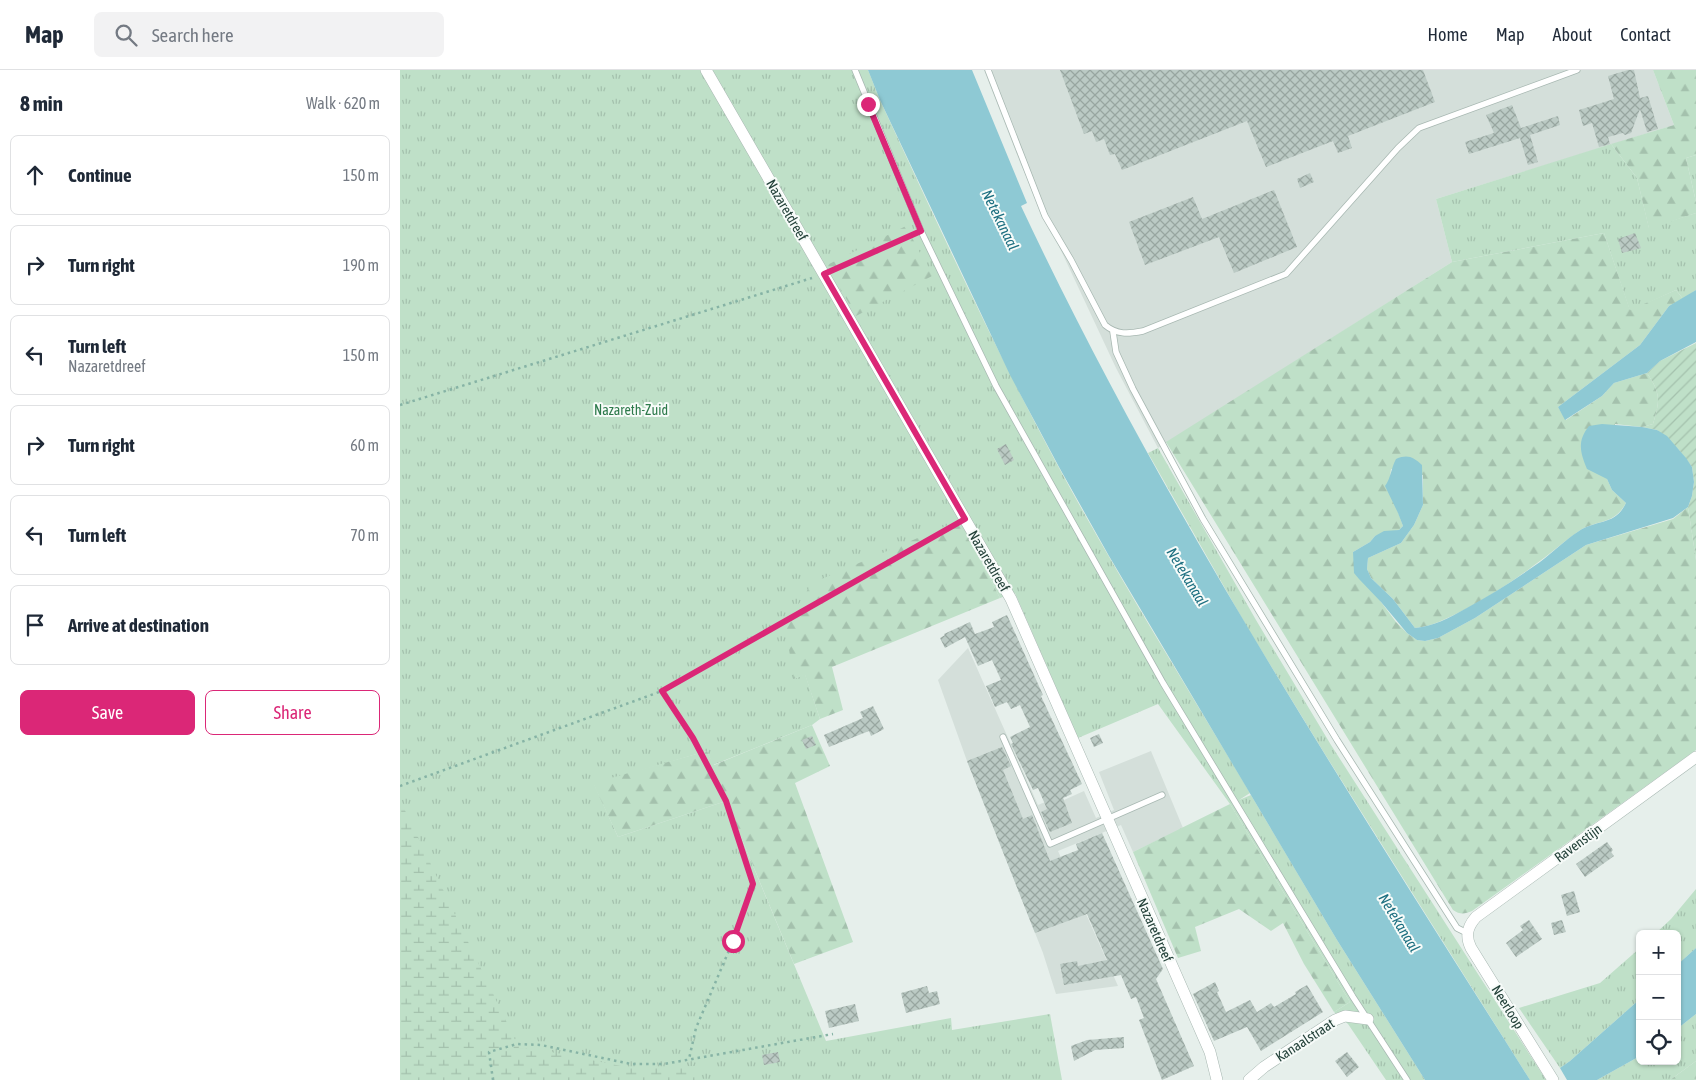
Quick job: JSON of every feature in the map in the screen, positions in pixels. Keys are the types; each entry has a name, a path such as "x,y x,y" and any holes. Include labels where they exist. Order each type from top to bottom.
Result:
{"street":[{"name":"Nazaretdreef","path":"706,70 1011,599 1106,819 1210,1052 1217,1080"},
{"name":"Ravenstijn","path":"1467,933 1476,917 1696,757"},
{"name":"Neerloop","path":"1467,933 1471,948 1554,1080"},
{"name":"Kanaalstraat","path":"1249,1080 1264,1067 1335,1020 1345,1016 1368,1019"}],"lane":[{"path":"855,70 921,231 996,386 1163,683 1353,997 1407,1080"},
{"path":"988,70 1046,216 1104,325 1113,332 1125,334 1143,331 1286,274 1398,148 1419,128 1577,70"},
{"path":"1113,332 1116,352 1133,389 1203,519 1337,740 1457,928 1467,933"},
{"path":"1003,737 1050,844 1162,795"}],"path":[{"path":"400,405 824,274 921,231"},
{"path":"400,786 662,691 965,519"},
{"path":"662,691 693,738 726,801 753,884 733,941 696,1028 690,1059"},
{"path":"493,1080 489,1052 517,1044 541,1045 631,1064 664,1064 833,1034"}],"shaded area":[{"path":"984,70 1653,70 1674,125 1436,199 1452,262 1158,448 1116,368 1021,165"},
{"path":"968,648 1038,805 1062,795 1064,800 1084,791 1096,818 1114,810 1099,772 1151,751 1183,828 1133,852 1121,825 1058,851 1118,986 1056,994 1043,953 967,761 938,680"}],"green space":[{"name":"Nazareth-Zuid","path":"400,70 868,70 880,100 966,284 1058,466 1128,590 1250,793 1239,800 1251,795 1337,940 1425,1080 1386,1080 1348,1024 1334,1012 1350,1002 1230,804 1158,704 1078,738 1015,593 1000,598 960,520 794,679 805,674 820,719 812,725 713,765 707,751 594,784 618,837 726,801 826,1041 951,1018 952,1030 1050,1014 1062,1080 400,1080"},
{"path":"1653,70 1696,70 1696,155 1686,158 1696,202 1696,213 1649,229 1637,178 1611,144 1674,125"},
{"path":"1611,144 1637,178 1649,228 1696,213 1696,290 1683,299 1676,290 1630,311 1604,233 1452,262 1436,199"},
{"path":"1696,155 1696,202 1686,158"},
{"path":"906,226 932,276 856,316 827,265"},
{"path":"1604,233 1630,310 1676,290 1683,299 1669,306 1640,345 1558,407 1566,420 1602,396 1614,383 1647,373 1652,380 1658,397 1653,424 1642,427 1615,424 1607,479 1612,490 1626,503 1621,510 1610,519 1579,531 1539,562 1481,601 1434,624 1422,627 1415,628 1393,599 1371,578 1367,569 1368,558 1401,543 1414,525 1423,505 1423,475 1391,469 1392,491 1403,526 1399,530 1375,536 1370,542 1353,552 1381,602 1396,622 1417,640 1425,641 1438,638 1475,618 1586,545 1673,519 1688,507 1696,560 1696,750 1472,911 1460,913 1453,910 1166,442 1452,262"},
{"path":"1696,343 1696,560 1688,507 1694,482 1692,467 1679,450 1657,430 1642,427 1653,424 1658,403 1655,386 1647,373 1660,361"},
{"path":"1158,448 1256,620 1331,745 1546,1080 1530,1080 1323,751 1247,627 1148,453"},
{"path":"960,520 1000,598 832,667 843,710 820,719 805,675 794,679 785,626 812,583"},
{"path":"812,725 830,766 795,783 853,942 794,964 726,801 618,837 593,783 707,751 714,765"},
{"path":"400,800 519,1048 541,1050 631,1068 695,1066 696,1080 400,1080"},
{"path":"1230,804 1350,1002 1334,1012 1304,964 1283,923 1271,931 1239,909 1195,927 1201,951 1178,958 1133,852"},
{"path":"1696,889 1696,948 1681,961 1681,930 1659,930"},
{"path":"1636,952 1636,1003 1560,1068 1519,1008 1600,983"},
{"path":"1696,1014 1696,1061 1670,1080 1597,1080 1636,1058 1636,1065 1681,1065 1681,1026"},
{"path":"1696,1061 1696,1080 1670,1080"}],"water":[{"name":"Netekanaal","path":"868,70 972,70 1027,203 1021,206 1077,319 1136,431 1197,541 1328,759 1530,1080 1425,1080 1337,940 1109,556 1059,467 1010,375 880,100"},
{"path":"1696,290 1696,342 1660,361 1647,373 1614,383 1602,396 1565,420 1558,407 1640,345 1669,306"},
{"path":"1602,424 1642,427 1657,430 1667,436 1692,467 1694,482 1688,507 1673,518 1586,545 1475,618 1438,638 1425,641 1417,640 1407,633 1354,573 1353,552 1384,531 1399,530 1403,526 1385,486 1396,459 1400,457 1413,458 1422,465 1423,505 1414,525 1401,543 1368,558 1367,569 1371,578 1393,599 1415,628 1435,623 1475,604 1513,581 1579,531 1611,519 1622,510 1626,503 1612,490 1607,479 1587,469 1581,452 1581,442 1585,431 1589,426"},
{"path":"1696,948 1696,1014 1681,1026 1681,975 1681,961"},
{"path":"1636,1003 1636,1058 1597,1080 1567,1080 1560,1068"}],"building":[{"path":"1060,70 1423,70 1435,102 1348,136 1352,148 1338,153 1333,141 1266,167 1247,121 1122,170 1115,154 1110,155 1104,139 1096,142 1092,131 1084,134"},
{"path":"1634,70 1640,98 1648,96 1658,129 1647,132 1640,109 1631,133 1608,137 1610,144 1599,147 1592,123 1583,126 1579,110 1614,99 1608,76"},
{"path":"1512,105 1521,128 1558,116 1560,125 1530,135 1538,162 1528,165 1520,138 1469,154 1465,142 1494,133 1486,115"},
{"path":"1310,173 1314,182 1300,188 1297,179"},
{"path":"1274,190 1297,247 1234,273 1219,237 1145,265 1129,222 1193,197 1202,219"},
{"path":"1635,233 1641,248 1622,253 1618,239"},
{"path":"1006,444 1014,460 1005,465 997,449"},
{"path":"1007,615 1043,695 1041,696 1082,784 1070,790 1072,794 1063,798 1072,823 1050,832 1041,812 1047,809 1038,788 1033,790 1011,744 1013,743 1010,737 1030,727 1020,705 1011,709 1007,702 995,707 986,686 1001,680 992,660 978,666 965,637 945,648 940,638 944,634 970,622 975,634 994,627 992,622"},
{"path":"873,706 884,729 871,736 869,731 829,747 824,735 863,718 860,712"},
{"path":"1099,734 1103,743 1094,747 1090,738"},
{"path":"812,736 816,745 806,749 802,740"},
{"path":"1002,747 1011,766 1003,770 1023,819 1032,815 1050,861 1078,850 1076,844 1102,833 1163,969 1156,979 1194,1066 1162,1080 1139,1020 1144,1018 1136,997 1131,999 1121,975 1064,985 1060,964 1077,961 1078,966 1107,960 1087,914 1035,933 967,761"},
{"path":"1607,842 1613,850 1611,852 1614,856 1585,877 1576,864"},
{"path":"1574,891 1580,912 1567,916 1561,895"},
{"path":"1529,920 1542,939 1516,957 1506,943 1523,930 1520,926"},
{"path":"1562,920 1566,932 1554,935 1551,923"},
{"path":"1215,982 1219,991 1217,992 1226,1012 1250,1000 1257,1012 1271,1003 1274,1007 1307,985 1323,1012 1261,1051 1247,1027 1214,1041 1193,994"},
{"path":"927,986 929,993 937,991 940,1004 906,1013 901,993"},
{"path":"855,1004 859,1021 829,1028 825,1011"},
{"path":"1124,1037 1124,1048 1095,1050 1074,1061 1071,1046 1087,1040"},
{"path":"778,1052 780,1062 764,1065 762,1055"},
{"path":"1347,1052 1359,1067 1347,1077 1335,1061"}],"route":[{"path":"733,941 753,884 726,801 693,738 662,691 965,519 824,274 921,231 868,104"}]}
